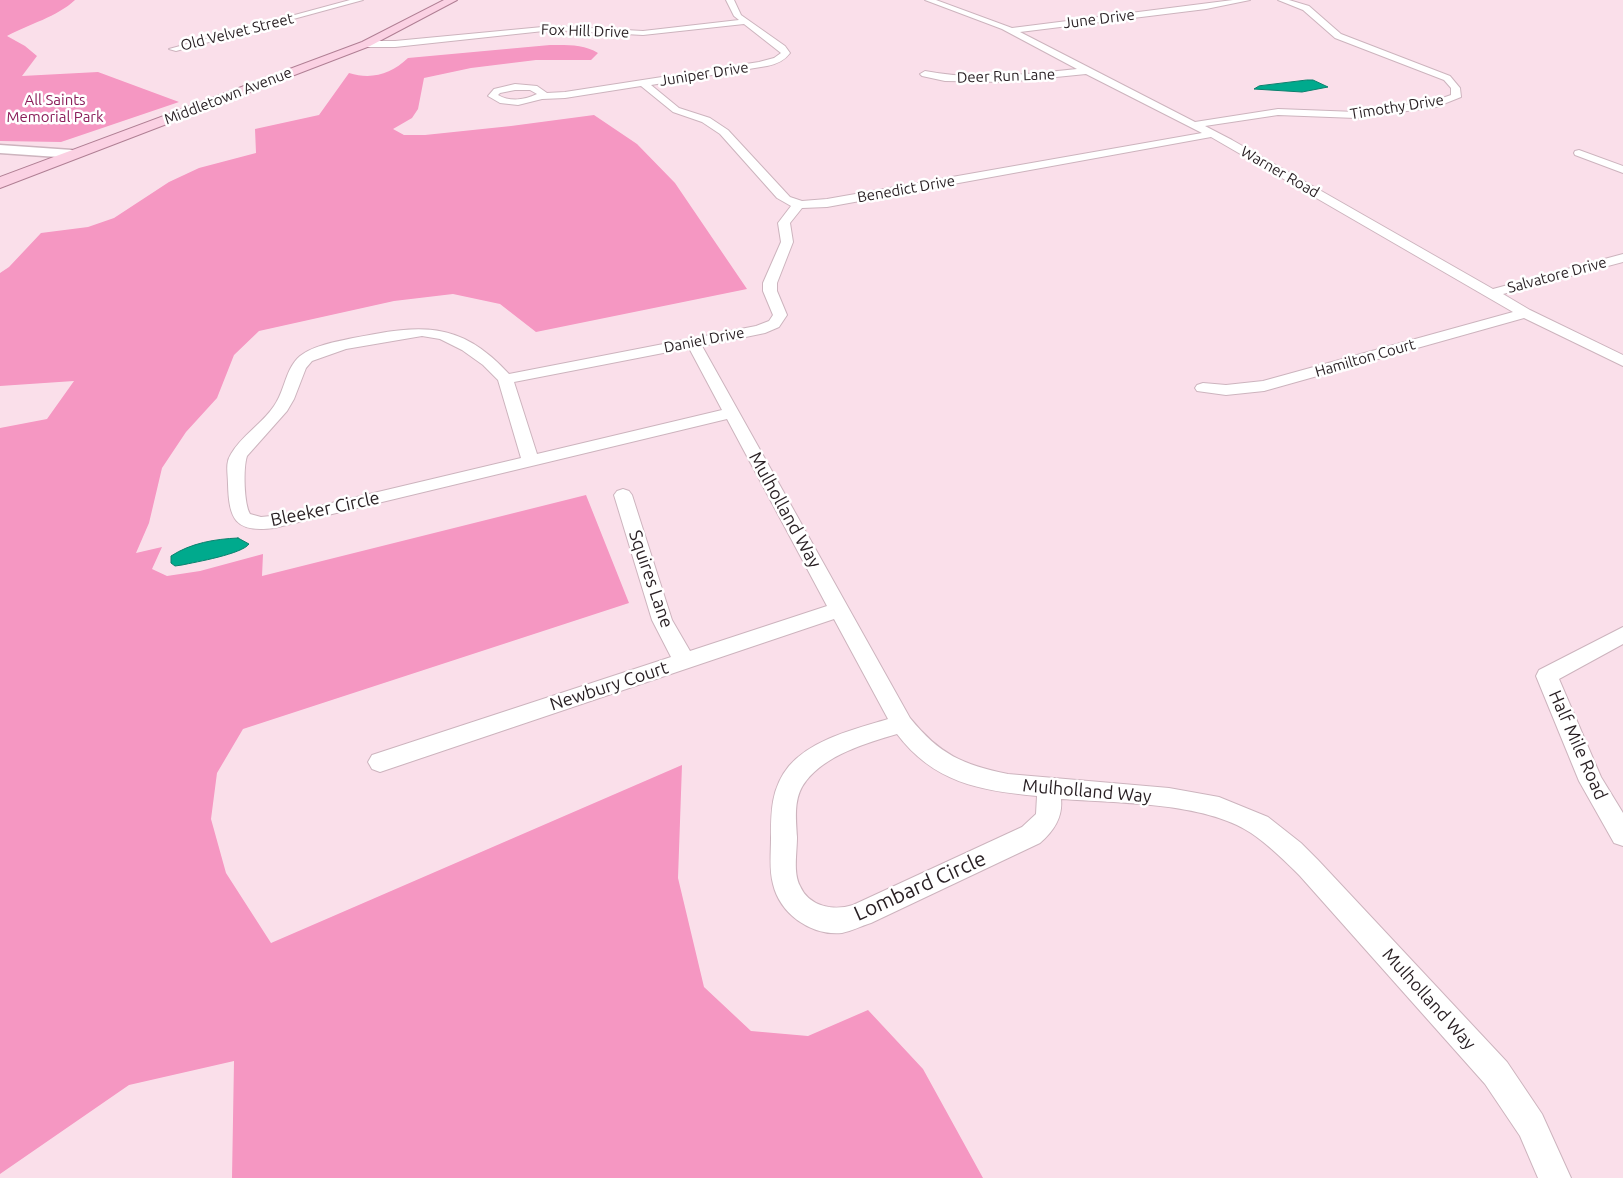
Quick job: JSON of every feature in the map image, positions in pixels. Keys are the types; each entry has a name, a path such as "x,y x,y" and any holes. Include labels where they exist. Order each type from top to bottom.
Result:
{"main road":[{"name":"Middletown Avenue","path":"0,183 72,154 366,44 452,0"}],"street":[{"name":"Old Velvet Street","path":"173,48 359,0"},
{"name":"Juniper Drive","path":"541,96 759,65 774,62 784,56 786,53 782,48 736,14 730,0"},
{"name":"Warner Road","path":"929,0 1012,30 1087,71 1212,134 1526,313 1623,361"},
{"name":"June Drive","path":"1012,30 1206,7 1246,0"},
{"name":"Timothy Drive","path":"1193,125 1278,112 1356,115 1436,104 1456,96 1457,91 1447,78 1338,36 1306,8 1282,0"},
{"name":"Fox Hill Drive","path":"366,44 401,44 553,28 643,33 745,22"},
{"name":"Deer Run Lane","path":"925,74 945,78 1006,79 1087,71"},
{"path":"643,83 676,110 706,120 724,132 781,196 787,201 798,205"},
{"name":"Benedict Drive","path":"798,205 827,203 1212,134"},
{"path":"0,149 72,154"},
{"path":"1579,153 1623,170"},
{"name":"Daniel Drive","path":"505,379 760,330 774,324 780,315 770,291 770,283 786,242 784,223 798,205"},
{"name":"Salvatore Drive","path":"1492,293 1623,258"},
{"name":"Hamilton Court","path":"1203,388 1226,390 1264,386 1526,313"},
{"name":"Bleeker Circle","path":"531,460 505,379 486,360 456,340 438,333 422,332 390,337 326,349 305,359 296,372 288,396 280,409 240,453 236,467 239,510 250,521 276,522 732,413"},
{"name":"Mulholland Way","path":"694,342 839,610 902,724 914,741 928,754 961,773 1008,784 1196,801 1237,814 1273,836 1309,868 1496,1074 1531,1124 1555,1178"},
{"name":"Squires Lane","path":"623,496 662,620 684,661"},
{"name":"Newbury Court","path":"380,762 839,610"},
{"name":"Half Mile Road","path":"1623,635 1547,676 1590,781 1623,835"},
{"name":"Lombard Circle","path":"902,724 862,737 817,757 790,784 785,800 784,823 786,884 796,904 818,918 842,920 861,914 1031,835 1048,820 1050,810 1048,787"}],"green space":[{"name":"All Saints Memorial Park","path":"0,0 75,0 51,16 7,36 25,46 37,56 22,76 98,72 179,102 61,142 0,141"},
{"path":"550,45 581,47 598,53 591,60 536,60 471,68 424,78 418,109 412,118 393,129 404,135 425,135 594,115 637,144 675,183 747,289 536,332 500,304 453,294 394,301 259,331 234,355 217,398 186,432 162,468 149,523 136,553 162,547 152,569 167,576 200,571 263,554 262,576 586,495 629,603 243,729 217,773 211,819 226,873 271,943 682,765 678,878 704,987 751,1031 808,1036 868,1010 923,1069 983,1178 232,1178 234,1061 129,1085 0,1174 0,428 47,419 74,381 0,386 0,273 9,267 41,233 88,227 114,218 169,182 199,168 256,153 255,129 319,115 349,73 366,76 381,74 402,64 408,58"}],"shaded area":[{"path":"1313,80 1328,87 1302,92 1254,89 1259,86"},
{"path":"238,538 249,544 238,551 218,557 175,566 171,563 171,556 195,545 221,539"}]}
